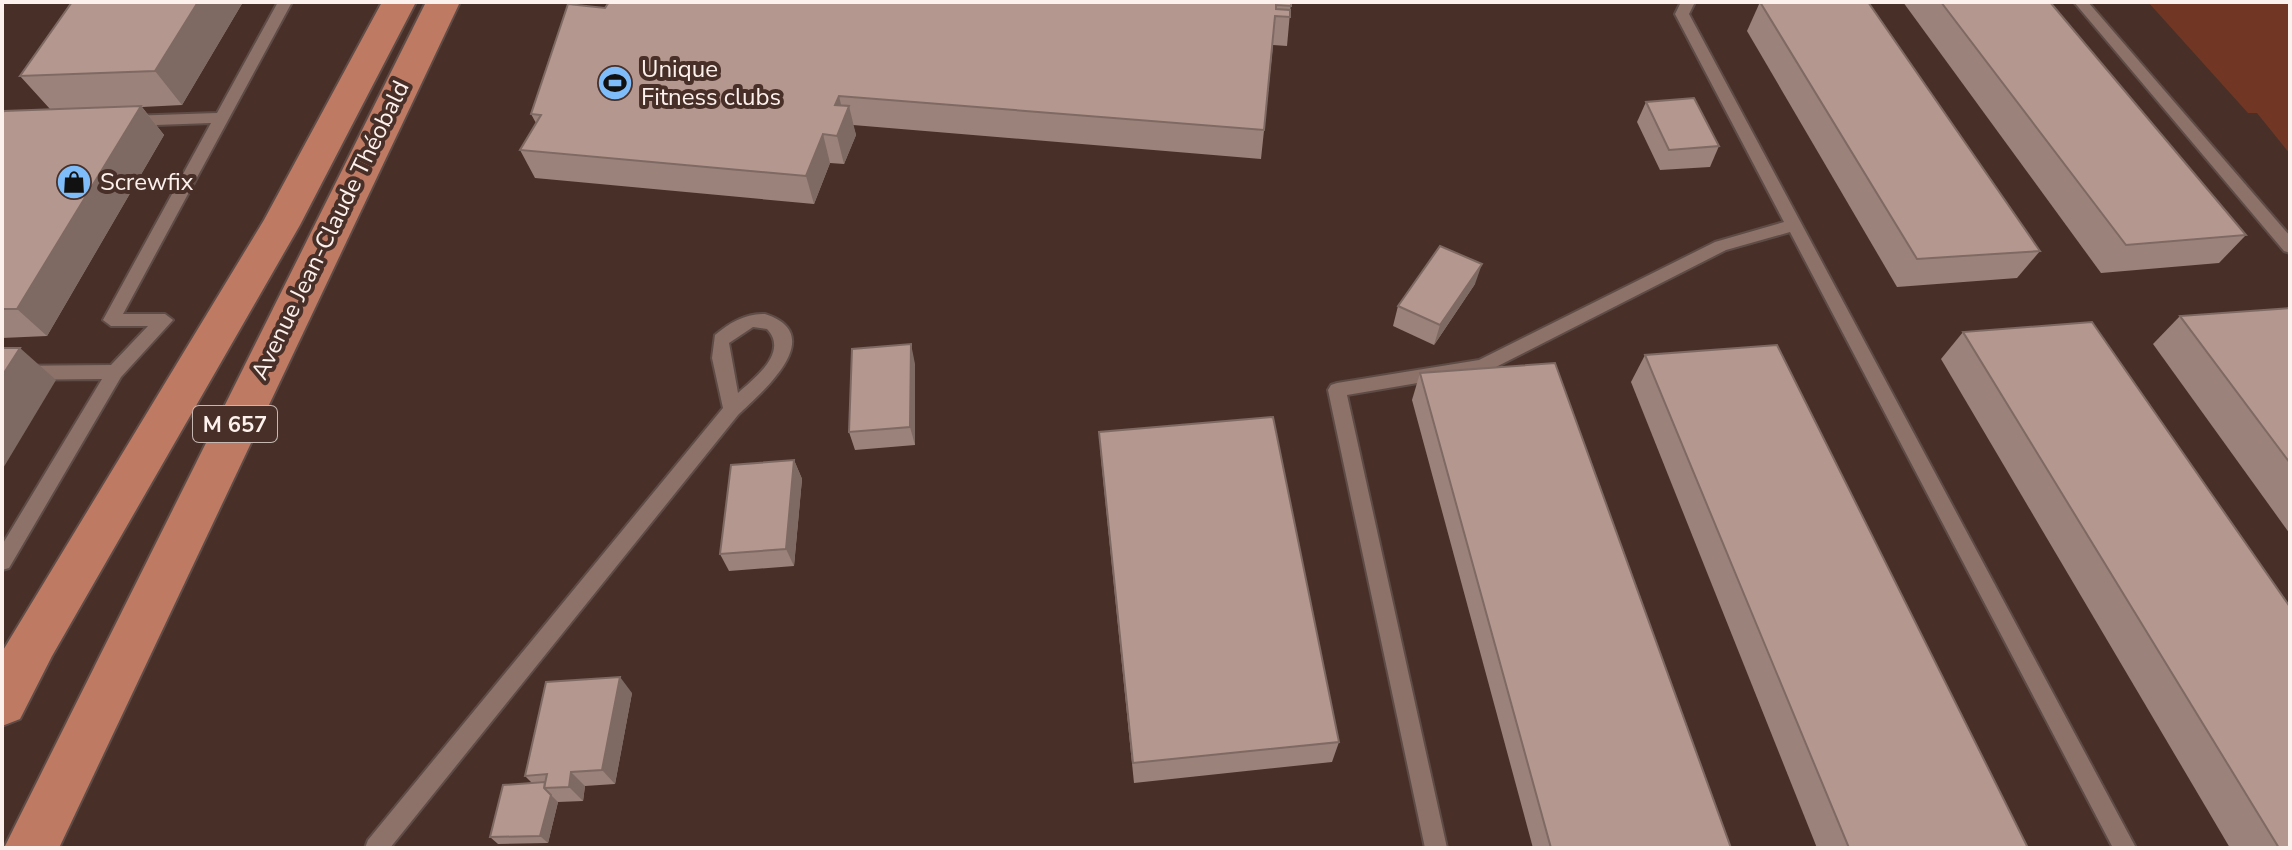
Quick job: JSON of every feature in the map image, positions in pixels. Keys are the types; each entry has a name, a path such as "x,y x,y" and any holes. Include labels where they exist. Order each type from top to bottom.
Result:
{"main road":[{"name":"Avenue Jean-Claude Théobald","path":"2,702 35,640 281,225 399,2"},
{"name":"Avenue Jean-Claude Théobald","path":"31,848 443,2"}],"lane":[{"path":"2,562 115,372 165,320 111,320 285,2"},
{"path":"1688,2 1682,14 2125,848"},
{"path":"2081,2 2290,247"},
{"path":"109,122 221,118"},
{"path":"1436,848 1337,390 1482,366 1721,246 1794,225"},
{"path":"376,848 732,410 775,366 783,348 782,334 773,323 758,319 737,326 721,340 719,357 729,385 732,410"},
{"path":"2,373 115,372"}],"shaded area":[{"path":"2148,2 2290,2 2290,154 2257,113 2248,113"}],"building":[{"path":"72,2 198,2 155,71 20,76"},
{"path":"609,2 1291,2 1291,6 1276,5 1276,9 1290,10 1290,17 1275,16 1264,130 839,96 835,105 849,106 837,136 823,134 806,176 520,150 541,115 531,114 568,4 605,8"},
{"path":"1760,2 1868,2 2040,251 1917,259"},
{"path":"1941,2 2050,2 2246,235 2126,245"},
{"path":"1694,98 1719,146 1669,150 1646,102"},
{"path":"141,106 17,309 2,309 4,111"},
{"path":"1440,246 1482,264 1440,325 1398,306"},
{"path":"2290,308 2290,463 2180,316"},
{"path":"2092,322 2290,607 2290,848 2279,848 1963,332"},
{"path":"911,344 910,427 849,432 852,349"},
{"path":"1777,345 2028,848 1849,848 1645,355"},
{"path":"2,348 20,348 2,376"},
{"path":"1555,363 1731,848 1551,848 1420,373"},
{"path":"1273,417 1339,742 1133,763 1099,432"},
{"path":"794,460 786,549 720,554 731,465"},
{"path":"620,677 602,770 571,772 569,787 544,788 547,774 525,776 546,682"},
{"path":"545,782 544,788 551,795 540,836 490,837 503,785"}],"place":[{"name":"Unique Fitness clubs","path":"615,83"},
{"name":"Screwfix","path":"74,182"}]}
